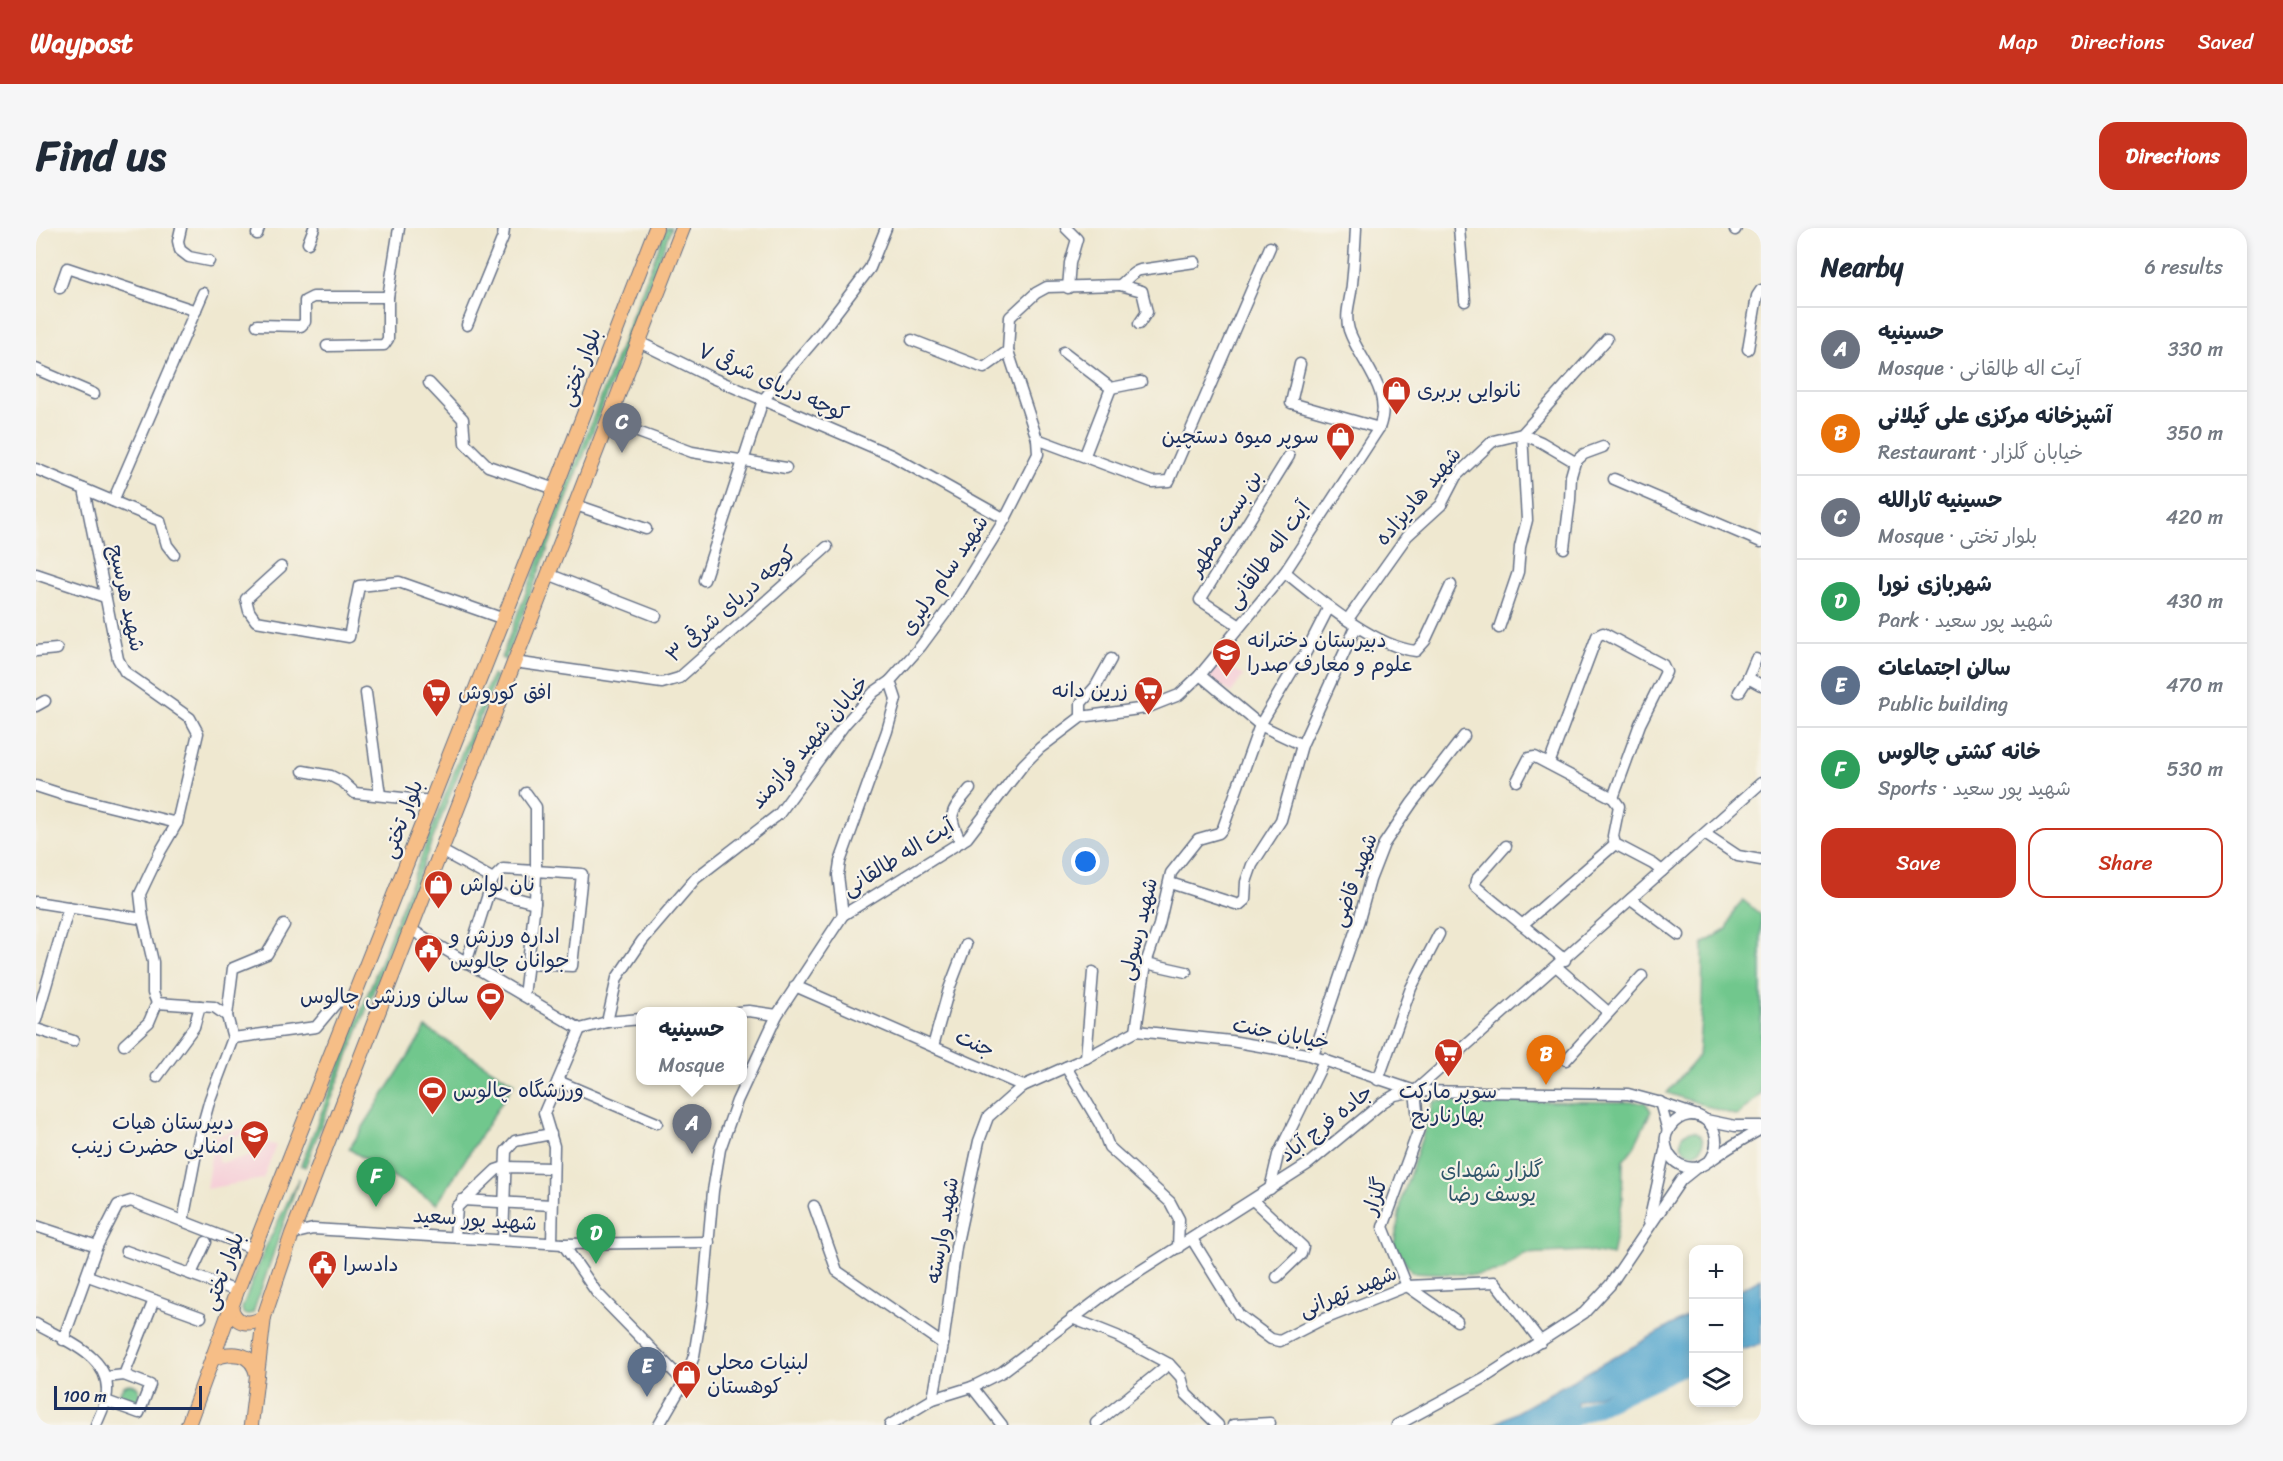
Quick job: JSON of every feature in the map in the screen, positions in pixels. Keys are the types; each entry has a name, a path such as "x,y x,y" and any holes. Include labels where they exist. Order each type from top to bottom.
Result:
{"main road":[{"name":"بلوار تختی","path":"188,1425 237,1291 354,1000 656,228"},
{"path":"251,1425 264,1317 292,1234 683,228"},
{"path":"486,664 512,668"},
{"path":"231,1307 235,1317 245,1323 256,1322 264,1317"},
{"path":"212,1359 228,1353 237,1353 251,1362 257,1377"}],"street":[{"path":"181,228 178,241 180,250 189,257 209,261"},
{"path":"308,243 314,228"},
{"path":"327,346 384,345 388,339 388,297 399,228"},
{"path":"467,325 503,237 504,228"},
{"path":"704,580 763,400 822,331 870,268 886,228"},
{"path":"1066,228 1077,239 1070,263 1068,288"},
{"name":"آیت اله طالقانی","path":"747,1080 777,1015 843,915 967,838 1023,765 1040,748 1081,717 1146,708 1179,695 1200,675 1285,572 1379,428 1383,417 1384,406 1377,380 1349,329 1347,309 1352,286 1356,228"},
{"path":"1459,228 1465,301"},
{"path":"1037,439 1085,455 1152,482 1169,482 1270,247"},
{"path":"1120,285 1140,270 1195,262"},
{"path":"60,288 67,268 196,311"},
{"path":"1120,285 1142,291 1148,312 1139,324"},
{"name":"شهید سام دلیری","path":"890,681 921,646 955,600 1005,519 1038,454 1037,439 1008,351 1010,317 1036,293 1047,287 1120,285"},
{"path":"1748,349 1757,296 1761,290"},
{"path":"113,501 203,293"},
{"path":"257,325 301,326 305,322 305,301 313,297 388,297"},
{"path":"1499,628 1518,572 1520,547 1527,520 1522,434 1607,339"},
{"path":"912,340 984,368 1008,351"},
{"name":"کوچه دریای شرقی ۷","path":"639,342 763,400 891,455 1005,519"},
{"path":"1064,352 1111,388 1141,382"},
{"path":"1300,364 1292,403 1379,428"},
{"path":"36,369 94,394"},
{"path":"429,383 463,419 465,443 488,466 555,489"},
{"path":"1085,455 1111,388"},
{"path":"608,421 692,452 786,468"},
{"path":"1522,434 1575,462"},
{"name":"شهید هادیزاده","path":"1170,884 1239,905 1245,900 1246,882 1252,866 1281,820 1302,745 1352,623 1407,536 1441,506 1456,476 1493,441 1522,434"},
{"path":"1564,548 1570,500 1570,476 1575,462 1584,454 1603,447"},
{"name":"بن بست مطهر","path":"1240,626 1200,600 1289,456"},
{"path":"36,469 160,521 167,545 174,554"},
{"path":"1614,479 1761,542"},
{"name":"شهید هرسیج","path":"84,489 118,659 125,672 190,718 198,733 177,823 140,894 142,919 153,962 153,993 157,1003"},
{"path":"576,505 645,529"},
{"name":"کوچه دریای شرقی ۳","path":"512,668 662,683 679,678 827,547"},
{"path":"281,567 246,598 249,612 256,621 349,637 358,586 399,582 504,619"},
{"path":"1285,572 1352,623 1406,650 1416,651 1425,641 1451,585"},
{"path":"36,574 105,597"},
{"path":"548,574 656,616"},
{"name":"شهید رسولی","path":"1136,1031 1146,963 1170,884 1171,873 1198,838 1219,833 1223,828 1260,725 1305,654 1329,607"},
{"path":"1549,764 1597,636 1603,633 1663,665 1666,672 1640,724 1613,798"},
{"path":"36,651 57,649"},
{"path":"1081,717 1081,703 1096,686 1111,659"},
{"path":"1739,692 1756,659"},
{"path":"1200,675 1260,725 1302,745"},
{"path":"1748,678 1761,686"},
{"path":"843,915 838,875 840,861 887,732 896,699 890,681"},
{"name":"خیابان شهید فرازمند","path":"607,1022 617,978 642,941 696,878 779,814 845,724 874,692 890,681"},
{"path":"366,693 380,795"},
{"name":"شهید قاضی","path":"1313,1056 1359,920 1370,880 1384,844 1412,802 1464,736"},
{"path":"1517,781 1529,758 1535,757 1613,798 1619,806 1613,836 1615,844 1662,871"},
{"path":"303,771 331,776 343,782 355,793 431,801"},
{"name":"جاده فرج آباد","path":"890,1425 933,1399 972,1386 1002,1372 1112,1289 1308,1164 1383,1101 1395,1095 1415,1091 1761,783"},
{"path":"36,786 177,823"},
{"path":"961,842 951,823 953,809 970,789"},
{"path":"524,996 535,903 536,870 536,807 526,793"},
{"path":"1706,834 1738,856 1761,860"},
{"path":"1522,925 1615,844"},
{"path":"1506,846 1476,880 1475,886 1522,925 1608,1012"},
{"path":"440,850 493,879"},
{"path":"466,963 493,879 503,869 582,874 572,966 527,964"},
{"path":"489,891 535,903"},
{"path":"1631,899 1679,935"},
{"path":"36,902 142,919"},
{"path":"36,1020 69,908"},
{"path":"183,1221 199,1138 210,1099 233,1038 227,1016 233,968 267,954 284,925"},
{"path":"410,929 580,1029 607,1022 636,1019"},
{"path":"1378,1080 1411,988 1439,934"},
{"path":"933,1046 949,989 966,945"},
{"path":"1146,963 1186,972"},
{"path":"1086,1058 1093,972"},
{"path":"1566,1060 1642,976"},
{"name":"جنت","path":"795,986 1023,1086"},
{"path":"233,1038 316,1027 337,1002 354,1000"},
{"path":"124,1045 149,1022 157,1003 214,1007 227,1016"},
{"path":"157,1077 194,1027 200,1006"},
{"path":"747,1011 777,1015"},
{"path":"36,1029 73,1041"},
{"path":"558,1244 552,1205 554,1146 544,1113 580,1029"},
{"path":"1023,1086 1086,1058 1136,1031"},
{"name":"خیابان جنت","path":"1136,1031 1231,1041 1313,1056 1415,1091"},
{"path":"1270,1189 1278,1155 1325,1059"},
{"path":"1066,1067 1101,1126 1109,1147 1170,1202 1179,1219 1178,1248"},
{"path":"558,1081 657,1123"},
{"name":"آیت اله طالقانی","path":"659,1425 684,1382 694,1356 703,1301 713,1191 720,1149 744,1085"},
{"name":"شهید وارسته","path":"933,1399 956,1247 979,1141 988,1118 1023,1086"},
{"path":"1415,1091 1628,1094 1660,1102 1702,1118 1735,1126 1761,1127"},
{"name":"گلزار","path":"1407,1286 1383,1227 1419,1129 1415,1091"},
{"path":"1648,1228 1668,1131 1660,1102"},
{"path":"1668,1131 1680,1118 1702,1118 1717,1134 1716,1151 1711,1159"},
{"path":"1397,1425 1484,1378 1584,1313 1610,1285 1681,1180 1696,1167 1761,1127"},
{"path":"503,1240 506,1151 515,1141 550,1134"},
{"path":"1666,1146 1673,1161 1680,1165 1696,1167"},
{"path":"455,1237 456,1207 496,1170 505,1167 553,1168"},
{"path":"462,1200 552,1205"},
{"name":"شهید تهرانی","path":"1253,1200 1303,1247 1301,1254 1277,1277"},
{"path":"63,1340 97,1246 118,1205 131,1201 254,1249"},
{"path":"814,1206 837,1271 943,1344"},
{"path":"301,1211 305,1222 313,1229"},
{"path":"36,1226 97,1246"},
{"name":"شهید پور سعید","path":"292,1234 313,1229 558,1244 709,1242"},
{"name":"شهید تهرانی","path":"1192,1239 1239,1315 1271,1339 1280,1341 1319,1321 1407,1286 1495,1282 1541,1342"},
{"path":"191,1274 206,1242"},
{"name":"شهید پور سعید","path":"558,1244 597,1293 684,1382"},
{"path":"126,1251 237,1291"},
{"path":"88,1276 201,1317"},
{"path":"1407,1286 1457,1321"},
{"path":"124,1375 154,1300"},
{"path":"1072,1318 1117,1336 1169,1364 1181,1377 1186,1394 1218,1425"},
{"path":"36,1324 93,1358 107,1377 106,1401 96,1425"},
{"path":"1096,1423 1169,1364"},
{"path":"106,1401 139,1413 150,1385 124,1375 107,1377"},
{"path":"972,1386 1002,1425"},
{"path":"1233,1425 1270,1423"}],"shaded area":[{"name":"دبیرستان دخترانه علوم و معارف صدرا","path":"1220,660 1243,676 1231,693 1208,677"},
{"name":"دبیرستان هیات امنایی حضرت زینب","path":"256,1125 266,1143 276,1145 263,1179 206,1189 214,1136","holes":["254,1132 259,1154 219,1163 214,1141"]}],"green space":[{"path":"666,228 671,228 505,660 501,658"},
{"path":"492,675 496,677 305,1167 301,1165"},
{"path":"1743,900 1761,915 1761,1094 1737,1116 1667,1093 1698,1056 1702,1007 1703,944 1727,929 1735,909"},
{"name":"ورزشگاه چالوس","path":"426,1028 514,1083 437,1204 349,1149"},
{"name":"گلزار شهدای یوسف رضا","path":"1434,1101 1645,1102 1651,1111 1634,1147 1623,1161 1622,1202 1612,1256 1585,1251 1524,1254 1502,1271 1476,1275 1412,1272 1394,1245 1402,1198"},
{"path":"1692,1131 1700,1134 1703,1142 1700,1150 1692,1153 1684,1150 1681,1142 1684,1134"},
{"path":"299,1178 253,1313 246,1315 242,1308 264,1251"},
{"path":"130,1384 137,1387 140,1394 137,1401 130,1404 123,1401 120,1394 123,1387"}],"water":[{"path":"1761,1278 1761,1344 1743,1350 1743,1299 1743,1288"},
{"path":"1689,1315 1689,1366 1578,1401 1570,1425 1493,1425"}],"waterway":[{"path":"1557,1425 1689,1363"}],"place":[{"name":"نانوایی بربری","path":"1396,416"},
{"name":"حسینیه ثارالله","path":"622,453"},
{"name":"سوپر میوه دستچین","path":"1340,462"},
{"name":"دبیرستان دخترانه علوم و معارف صدرا","path":"1226,678"},
{"name":"زرین دانه","path":"1149,716"},
{"name":"افق کوروش","path":"437,718"},
{"name":"نان لواش","path":"439,910"},
{"name":"اداره ورزش و جوانان چالوس","path":"429,974"},
{"name":"سالن ورزشی چالوس","path":"490,1022"},
{"name":"سوپر مارکت بهارنارنج","path":"1448,1078"},
{"name":"آشپزخانه مرکزی علی گیلانی","path":"1546,1085"},
{"name":"ورزشگاه چالوس","path":"432,1116"},
{"name":"حسینیه","path":"692,1154"},
{"name":"دبیرستان هیات امنایی حضرت زینب","path":"255,1160"},
{"name":"خانه کشتی چالوس","path":"376,1207"},
{"name":"شهربازی نورا","path":"596,1264"},
{"name":"دادسرا","path":"322,1290"},
{"name":"سالن اجتماعات","path":"647,1397"},
{"name":"لبنیات محلی کوهستان","path":"686,1400"}]}
